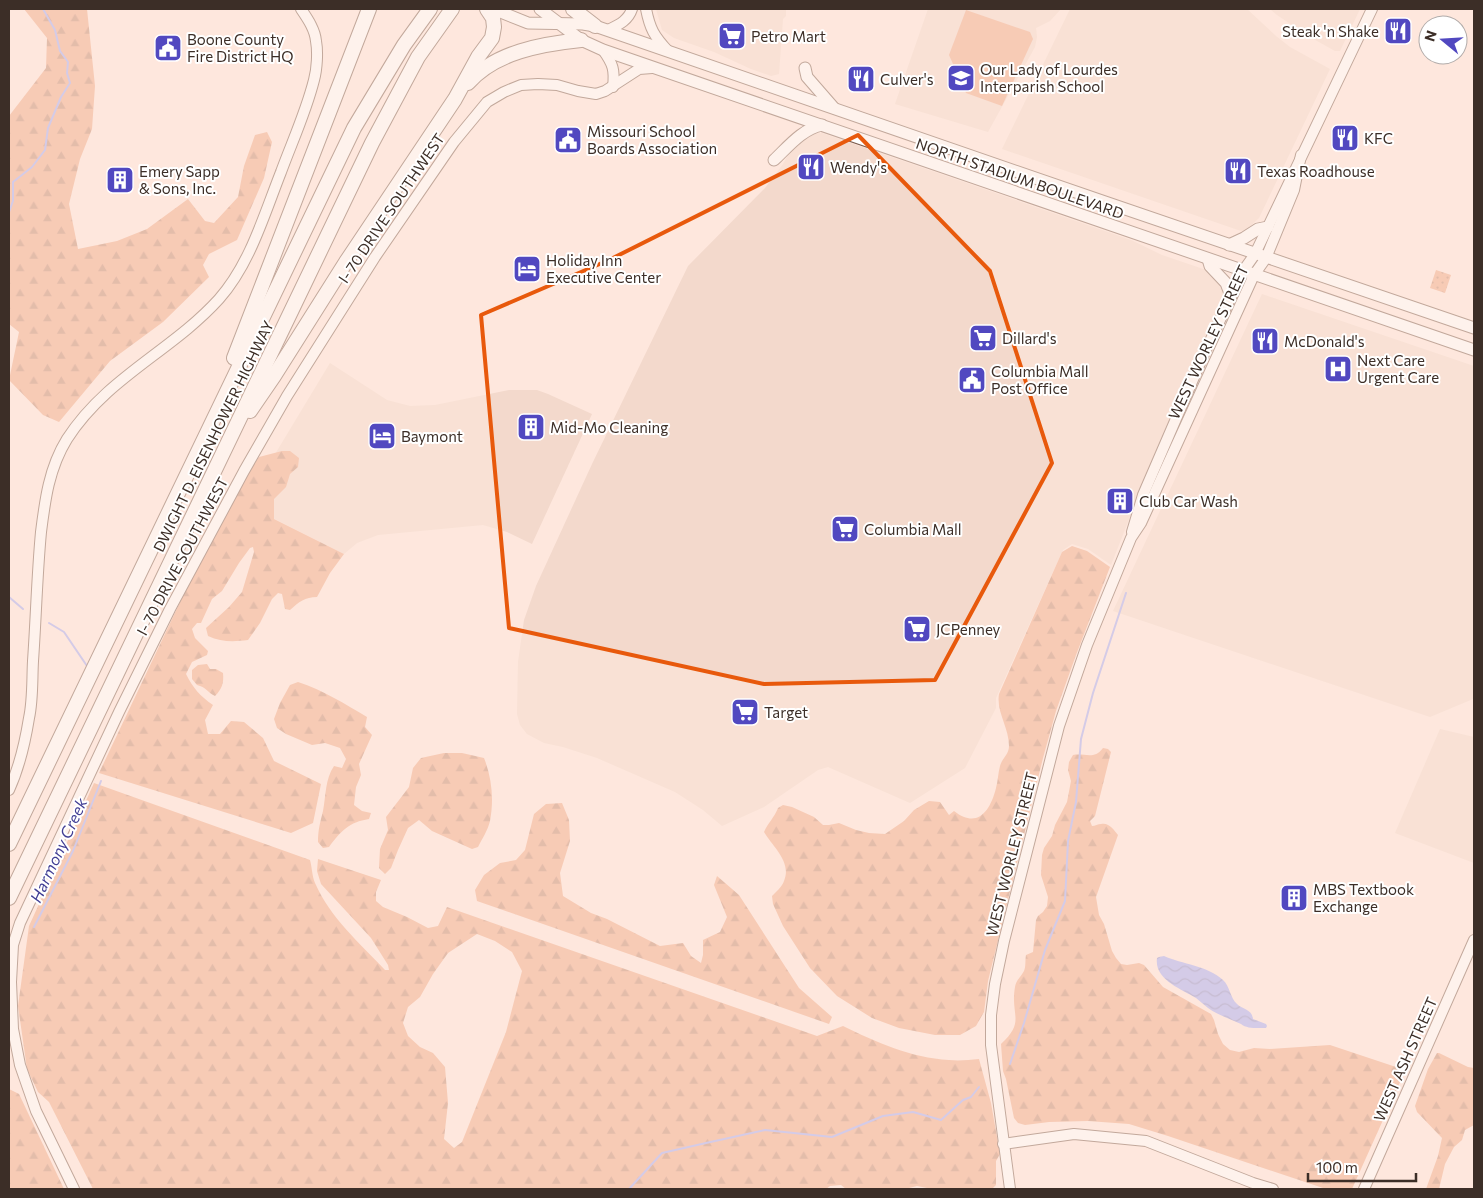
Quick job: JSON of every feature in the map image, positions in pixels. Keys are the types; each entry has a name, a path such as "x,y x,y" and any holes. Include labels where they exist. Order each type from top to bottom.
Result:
{"highway":[{"name":"DWIGHT D. EISENHOWER HIGHWAY","path":"9,844 354,128 399,53 430,9"},
{"name":"DWIGHT D. EISENHOWER HIGHWAY","path":"9,898 372,143 418,57 452,9"},
{"path":"224,449 274,376 346,262 455,99 478,57 492,38 493,18 487,9"},
{"path":"573,9 601,28"},
{"path":"218,410 254,304 367,10"},
{"path":"455,99 472,78 489,65 519,52 552,43 581,40"}],"main road":[{"name":"NORTH STADIUM BOULEVARD","path":"493,9 528,23 583,24 601,28 1474,328"},
{"name":"NORTH STADIUM BOULEVARD","path":"540,9 581,40 652,68 1474,350"},
{"path":"805,68 808,77 835,109"},
{"path":"774,160 811,128 822,125"},
{"path":"1229,245 1258,229 1268,227"},
{"path":"1208,259 1210,266 1226,283 1231,296"}],"street":[{"path":"9,790 16,774 30,717 39,551 46,492 55,464 65,442 82,416 130,372 201,317 231,284 243,263 302,117 315,78 316,39 301,9"},
{"path":"601,28 621,24 630,15 632,9"},
{"path":"646,9 651,30 669,52"},
{"name":"WEST WORLEY STREET","path":"1261,256 1268,227 1372,9"},
{"path":"603,50 614,68 613,87"},
{"name":"I- 70 DRIVE SOUTHWEST","path":"74,1189 36,1111 20,1065 12,1020 11,982 13,946 20,923 119,712 201,548 287,396 375,257 454,142 487,102 521,85 557,85 596,94 605,92 639,69 652,68"},
{"name":"WEST WORLEY STREET","path":"1131,538 1134,521 1146,487 1204,354 1231,296 1261,256 1294,190 1301,155"},
{"name":"WEST WORLEY STREET","path":"1010,1189 991,1045 992,1009 1004,941 1063,712 1087,645 1131,538 1141,523 1249,273"},
{"name":"WEST ASH STREET","path":"1364,1189 1474,940"},
{"path":"1003,1144 1074,1134 1146,1141 1273,1189"}],"highlighted area":[{"path":"858,135 990,271 1052,463 935,680 764,684 509,628 481,315 609,260"}],"shaded area":[{"path":"656,9 786,9 786,16 783,19 779,74 771,76 714,52 674,38 662,30"},
{"name":"Our Lady of Lourdes Interparish School","path":"928,9 1061,9 1050,21 1036,28 1035,47 988,132 895,104"},
{"path":"1070,9 1247,9 1290,47 1330,69 1259,218 1244,232 1002,149"},
{"path":"1270,9 1360,9 1340,51 1335,51 1310,37"},
{"name":"Columbia Mall","path":"822,133 1131,240 1162,255 1209,271 1224,289 1224,298 1150,466 1111,565 1088,549 1072,544 1063,550 996,698 996,708 965,768 910,803 828,767 818,770 764,807 722,826 703,810 675,792 597,758 544,743 527,734 520,725 517,714 518,662 524,620 536,586 592,464 688,266 765,188 792,148 813,134"},
{"path":"1262,294 1474,366 1474,699 1430,717 1113,611"},
{"path":"330,363 387,400 410,406 435,405 509,390 537,390 592,414 532,544 507,532 483,525 378,535 357,543 344,554 245,504"},
{"path":"1440,729 1474,737 1474,863 1395,833"}],"green space":[{"path":"24,9 87,9 95,86 92,129 80,159 69,204 78,249 117,241 147,229 188,199 205,221 214,223 238,197 244,166 255,135 267,132 272,142 264,178 237,240 209,254 203,265 209,277 163,322 110,361 59,422 43,415 9,380 19,332 9,324 9,116 46,68 47,38"},
{"path":"966,10 1030,32 1033,39 1002,106 966,93 949,55"},
{"path":"1436,270 1451,275 1445,293 1430,288"},
{"path":"282,451 290,451 299,458 298,467 290,474 286,487 274,499 274,519 344,554 330,573 317,597 302,600 290,610 285,609 282,594 278,593 272,599 260,623 248,640 227,641 208,636 206,628 242,592 254,552 253,547 250,548 222,591 212,599 201,623 197,623 192,629 195,638 208,651 207,655 192,662 186,674 197,691 213,705 205,720 208,734 220,734 231,721 244,722 263,738 274,761 321,784 313,823 291,833 99,773 191,579 245,476 259,457"},
{"path":"1072,546 1087,551 1110,567 1056,711 988,981 984,1012 976,1026 960,1035 935,1035 899,1028 872,1018 837,996 810,968 783,926 773,904 772,896 783,883 786,867 764,832 778,808 783,805 814,817 823,825 839,823 856,830 885,834 904,821 914,810 929,801 940,802 949,815 954,811 962,816 976,818 986,811 997,785 1000,766 1009,749 1007,732 999,707 999,694 1062,552"},
{"path":"207,664 210,669 216,669 223,673 222,686 215,696 197,685 192,679 192,670 198,665"},
{"path":"298,682 325,693 367,717 365,727 372,735 359,764 361,775 356,787 354,805 362,811 371,813 369,819 356,822 346,828 329,847 323,848 318,842 327,782 334,766 342,768 346,759 340,748 325,743 312,745 277,728 274,719 280,703 290,685"},
{"path":"1103,748 1111,752 1095,816 1090,821 1092,826 1100,824 1109,825 1118,835 1096,897 1099,915 1104,924 1112,951 1121,964 1139,963 1144,965 1163,987 1211,1014 1223,1044 1230,1050 1239,1052 1254,1048 1270,1049 1330,1045 1396,1067 1400,1072 1401,1080 1352,1189 1326,1189 1129,1124 1088,1121 1025,1125 1018,1123 1014,1118 1003,1071 1001,1044 1009,1036 1015,1024 1014,997 1017,980 1025,969 1026,955 1033,952 1036,920 1047,906 1048,897 1041,875 1042,855 1067,802 1071,781 1068,770 1069,762 1073,755 1093,755 1100,752"},
{"path":"444,753 462,753 484,758 489,773 492,797 490,821 486,831 478,847 472,849 432,831 419,820 408,828 391,868 385,874 379,868 380,849 388,830 386,817 409,787 413,768 421,758"},
{"path":"94,783 310,860 315,883 329,908 346,930 385,970 389,970 388,965 371,938 321,884 317,871 318,859 381,880 376,892 376,901 383,907 428,928 438,926 447,907 817,1036 843,1026 907,1053 935,1059 979,1059 991,1103 1000,1154 996,1161 996,1185 992,1189 932,1189 917,1186 905,1189 846,1189 841,1185 830,1186 826,1189 93,1189 49,1102 38,1092 27,1069 18,1006 29,926","holes":["477,934 495,941 512,952 522,971 506,1032 462,1142 454,1148 444,1139 448,1103 445,1067 433,1053 420,1047 408,1036 403,1023 408,1007 420,997 448,953"]},
{"path":"562,803 569,820 570,841 560,873 563,896 591,913 660,946 683,943 691,956 701,963 703,940 720,932 727,917 714,885 717,876 739,895 799,988 832,1017 829,1024 477,901 475,890 484,875 500,863 516,860 525,850 534,814 546,804"},
{"path":"1437,1053 1474,1068 1474,1125 1465,1130 1462,1140 1454,1147 1445,1164 1439,1189 1426,1189 1438,1156 1442,1138 1417,1112 1415,1106 1428,1069"},
{"path":"9,1089 19,1094 64,1189 9,1189"}],"water":[{"path":"1164,956 1202,968 1217,975 1227,985 1237,1004 1249,1011 1253,1019 1266,1024 1266,1028 1246,1027 1220,1015 1170,983 1164,978 1157,966 1157,958"}],"waterway":[{"path":"9,212 13,201 13,182 32,167 45,150 48,128 61,97 70,83 67,73 68,62 60,51 55,30 43,9"},
{"path":"1010,1064 1045,950 1065,901 1068,841 1076,802 1081,739 1093,693 1126,593"},
{"name":"Harmony Creek","path":"9,597 23,609"},
{"name":"Harmony Creek","path":"49,623 64,632 87,666"},
{"name":"Harmony Creek","path":"34,927 73,851 101,781"},
{"path":"629,1189 662,1153 765,1130 832,1137 883,1116 913,1112 941,1120 963,1100 971,1097 979,1087"}],"place":[{"name":"Steak 'n Shake","path":"1398,31"},
{"name":"Petro Mart","path":"732,36"},
{"name":"Boone County Fire District HQ","path":"168,48"},
{"name":"Our Lady of Lourdes Interparish School","path":"961,78"},
{"name":"Culver's","path":"861,79"},
{"name":"KFC","path":"1345,138"},
{"name":"Missouri School Boards Association","path":"568,140"},
{"name":"Wendy's","path":"811,167"},
{"name":"Texas Roadhouse","path":"1238,171"},
{"name":"Emery Sapp & Sons, Inc.","path":"120,180"},
{"name":"Holiday Inn Executive Center","path":"527,269"},
{"name":"Dillard's","path":"983,338"},
{"name":"McDonald's","path":"1265,341"},
{"name":"Next Care Urgent Care","path":"1338,369"},
{"name":"Columbia Mall Post Office","path":"972,380"},
{"name":"Mid-Mo Cleaning","path":"531,427"},
{"name":"Baymont","path":"382,436"},
{"name":"Club Car Wash","path":"1120,501"},
{"name":"Columbia Mall","path":"845,529"},
{"name":"JCPenney","path":"917,629"},
{"name":"Target","path":"745,712"},
{"name":"MBS Textbook Exchange","path":"1294,898"}]}
